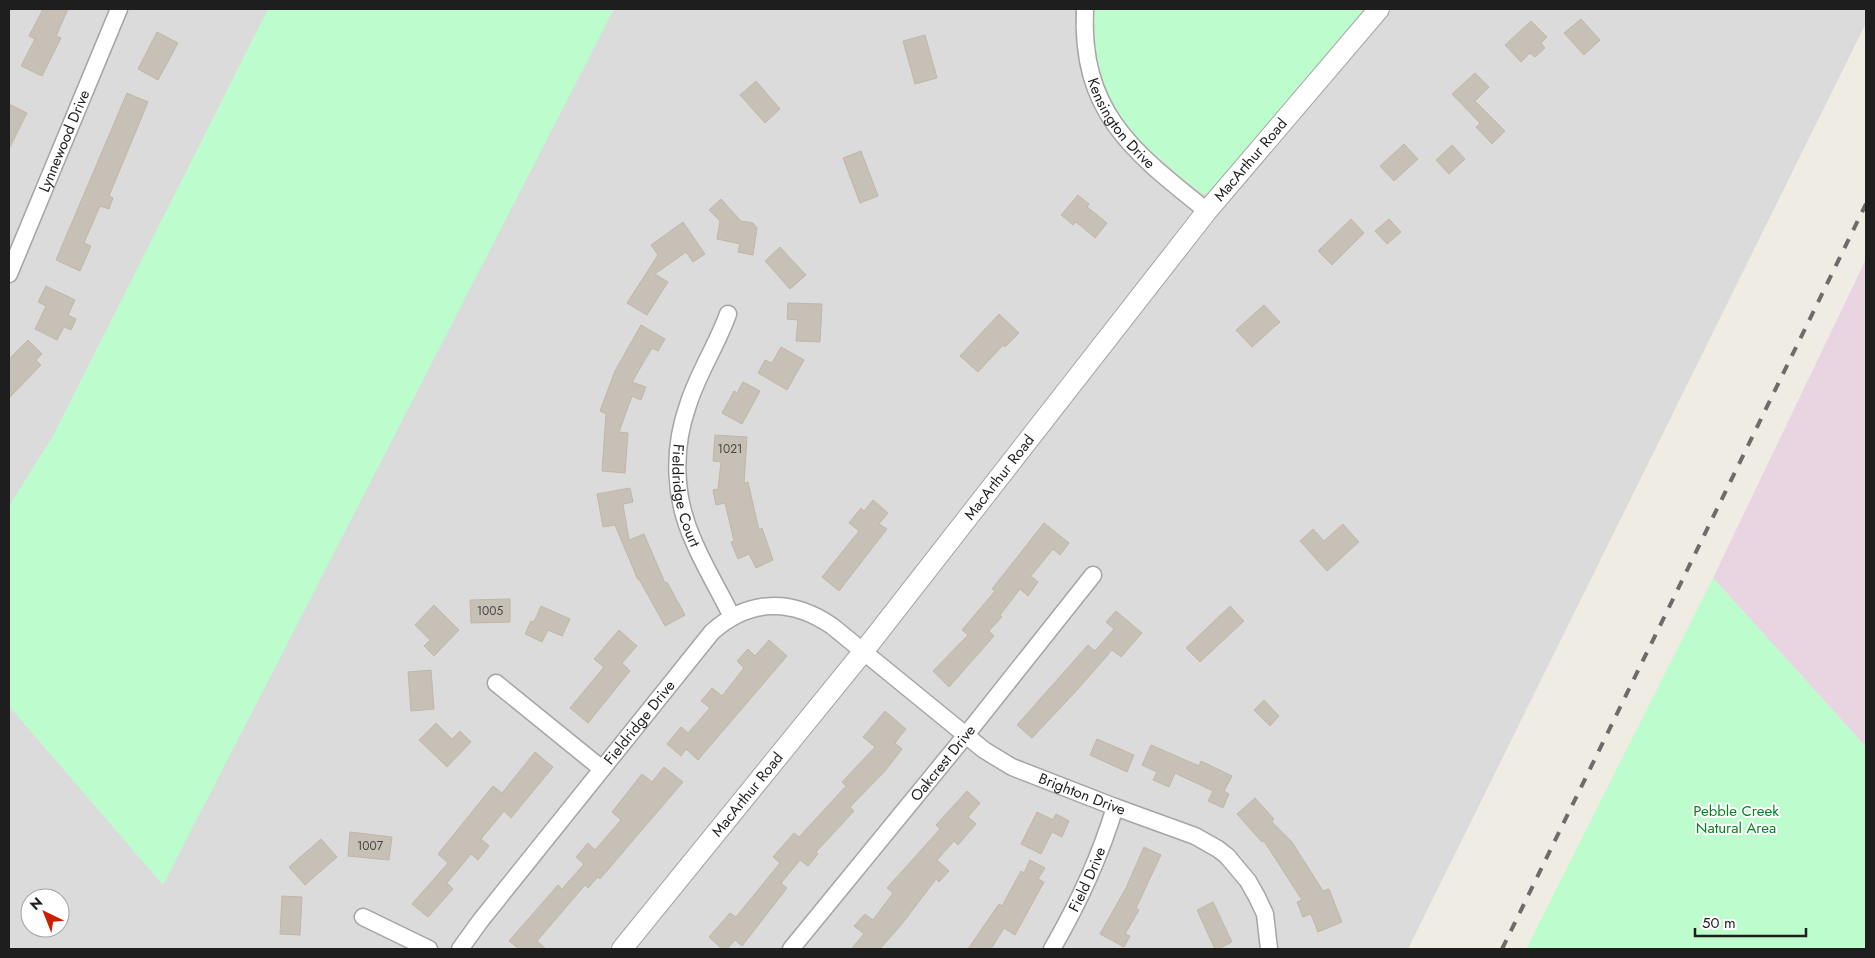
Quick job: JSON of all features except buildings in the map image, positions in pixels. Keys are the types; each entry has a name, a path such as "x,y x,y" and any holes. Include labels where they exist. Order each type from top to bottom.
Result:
{"street":[{"name":"Lynnewood Drive","path":"9,274 119,9"},
{"name":"Kensington Drive","path":"1085,9 1087,54 1100,102 1107,115 1126,140 1156,169 1206,211"},
{"name":"MacArthur Road","path":"622,949 863,652 1206,211 1379,9"},
{"name":"Fieldridge Court","path":"728,314 688,403 682,422 677,457 677,475 684,518 732,617"},
{"name":"Oakcrest Drive","path":"791,949 966,735 1093,575"},
{"name":"Fieldridge Drive","path":"460,949 481,920 712,632 732,617 748,610 766,606 799,609 825,622 863,652"},
{"name":"Brighton Drive","path":"863,652 984,750 1012,767 1196,836 1227,856 1248,881 1265,914 1269,949"},
{"path":"496,683 602,769"},
{"name":"Field Drive","path":"1052,949 1085,887 1108,832 1115,807"},
{"path":"363,916 429,949"}],"shaded area":[{"path":"9,9 1866,9 1866,23 1408,949 9,949"},
{"path":"1866,259 1866,747 1713,578"}],"green space":[{"path":"268,9 614,9 163,885 9,706 9,506 54,434"},
{"path":"1091,9 1365,9 1213,192 1203,194 1139,142 1121,121 1105,92 1100,76 1093,42"},
{"name":"Pebble Creek Natural Area","path":"1713,578 1866,747 1866,949 1526,949"}],"railway":[{"path":"1502,949 1866,204"}]}
